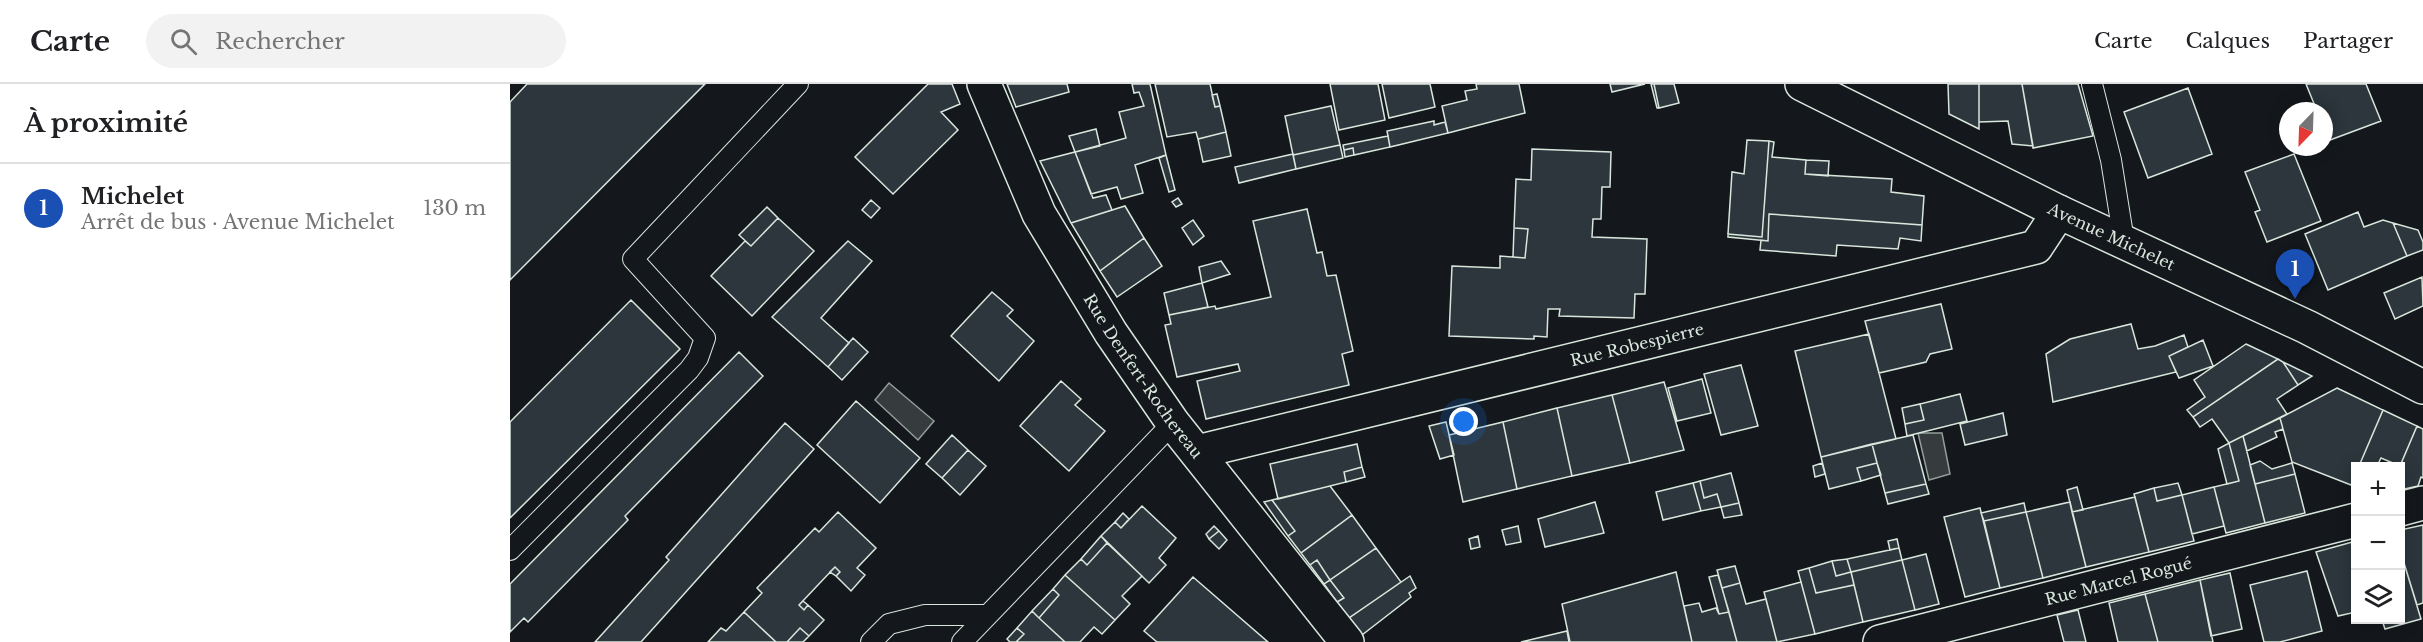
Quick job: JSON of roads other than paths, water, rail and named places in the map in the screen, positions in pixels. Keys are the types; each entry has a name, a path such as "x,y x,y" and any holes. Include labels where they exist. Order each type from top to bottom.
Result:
{"street":[{"name":"Rue Denfert-Rochereau","path":"984,84 1039,214 1111,333 1173,423 1347,642"},
{"name":"Avenue Michelet","path":"1802,84 2060,212 2307,327 2423,387"},
{"name":"Rue Robespierre","path":"1197,452 2036,247 2060,212"},
{"path":"2405,508 2423,503"},
{"name":"Rue Marcel Rogué","path":"1880,642 2351,521"}],"lane":[{"path":"510,550 699,358 705,338 633,259 798,84"},
{"path":"2092,84 2110,160 2124,241"},
{"path":"962,642 1173,423"},
{"path":"871,642 889,624 925,615 987,615"}],"place":[{"name":"Michelet","path":"2295,299"}]}
